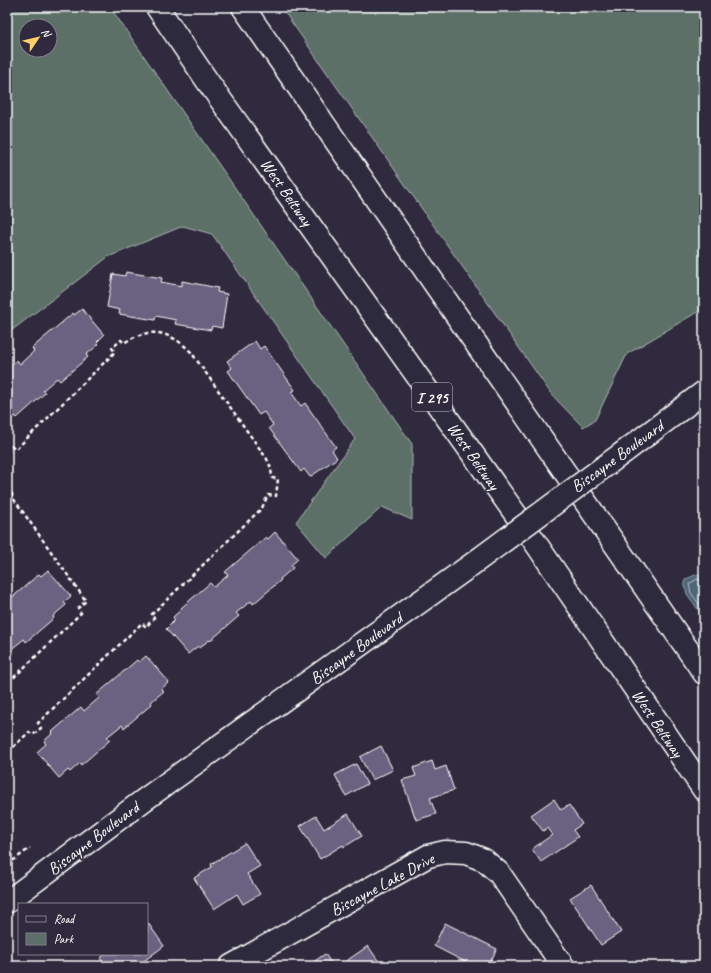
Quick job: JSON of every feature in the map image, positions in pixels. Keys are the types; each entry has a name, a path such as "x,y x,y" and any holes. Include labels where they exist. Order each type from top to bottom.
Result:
{"main road":[{"path":"147,7 208,82"},
{"name":"West Beltway","path":"157,7 208,82 519,520 704,790"},
{"path":"243,7 704,673"},
{"name":"Biscayne Boulevard","path":"7,902 144,800 466,568 704,392"},
{"name":"Biscayne Lake Drive","path":"231,966 428,856 445,852 466,853 484,860 499,873 563,966"}],"path":[{"path":"7,452 12,446 16,449 116,352 112,348 122,340 124,343 134,337 153,332 169,335 181,341 191,352 266,459 271,468 272,478 278,478 276,496 268,495 262,508 151,615 154,618 146,627 142,623 38,724 41,728 33,735 29,732 7,753"},
{"path":"7,464 7,471"},
{"path":"7,479 13,498 86,600 78,608 81,613 7,684"},
{"path":"7,865 30,848"}],"green space":[{"path":"7,7 110,7 412,444 412,520 382,507 326,558 296,522 355,439 212,234 183,226 108,257 7,334"},
{"path":"281,7 704,7 704,308 627,354 595,420 583,427 552,395"}],"water":[{"path":"698,574 704,579 704,618 687,594 684,582 686,579"}],"building":[{"path":"126,272 162,278 161,282 182,286 182,281 218,288 217,292 227,294 222,328 212,326 211,330 175,324 176,320 156,316 155,320 119,314 120,310 107,307 113,274 125,276"},
{"path":"82,309 104,335 97,342 99,344 86,355 88,357 60,381 57,378 43,390 45,393 17,418 15,416 7,424 7,368 17,360 20,364 34,351 32,348 73,313 74,315"},
{"path":"255,341 260,349 264,346 295,390 291,392 301,406 305,403 336,447 332,450 337,458 310,477 304,469 301,472 269,428 273,425 264,412 259,415 228,371 232,368 227,361"},
{"path":"275,532 298,559 291,565 293,568 253,604 251,601 236,613 239,616 210,641 209,640 199,648 198,646 188,654 166,629 175,620 173,617 182,609 181,608 210,583 214,587 228,575 225,572 266,537 268,539"},
{"path":"48,570 71,596 64,602 66,605 53,616 54,618 26,642 24,639 9,651 12,654 7,658 7,602 39,574 41,576"},
{"path":"146,656 169,682 161,689 164,691 151,702 152,704 124,728 122,725 107,737 110,740 81,765 80,763 70,772 68,770 59,778 37,752 46,744 44,741 53,733 52,732 81,707 84,711 99,698 96,695 137,660 139,662"},
{"path":"381,746 393,770 372,780 360,757"},
{"path":"432,761 435,770 446,766 454,790 430,798 436,814 416,820 402,780 416,776 413,768"},
{"path":"356,764 367,784 346,796 335,775"},
{"path":"554,799 561,810 569,805 582,824 573,830 578,837 541,862 532,849 552,835 547,828 543,831 531,815"},
{"path":"348,814 362,836 344,847 343,845 320,859 300,826 316,816 324,829"},
{"path":"245,843 260,866 247,874 260,894 243,904 237,894 214,909 194,878 212,867 211,864"},
{"path":"591,885 621,932 601,945 570,898"},
{"path":"148,923 164,946 137,966 106,966 100,958 104,955 148,955"},
{"path":"445,923 497,949 488,966 473,966 434,946"},
{"path":"368,946 382,966 339,966"},
{"path":"325,954 333,966 309,966 309,965"}]}
